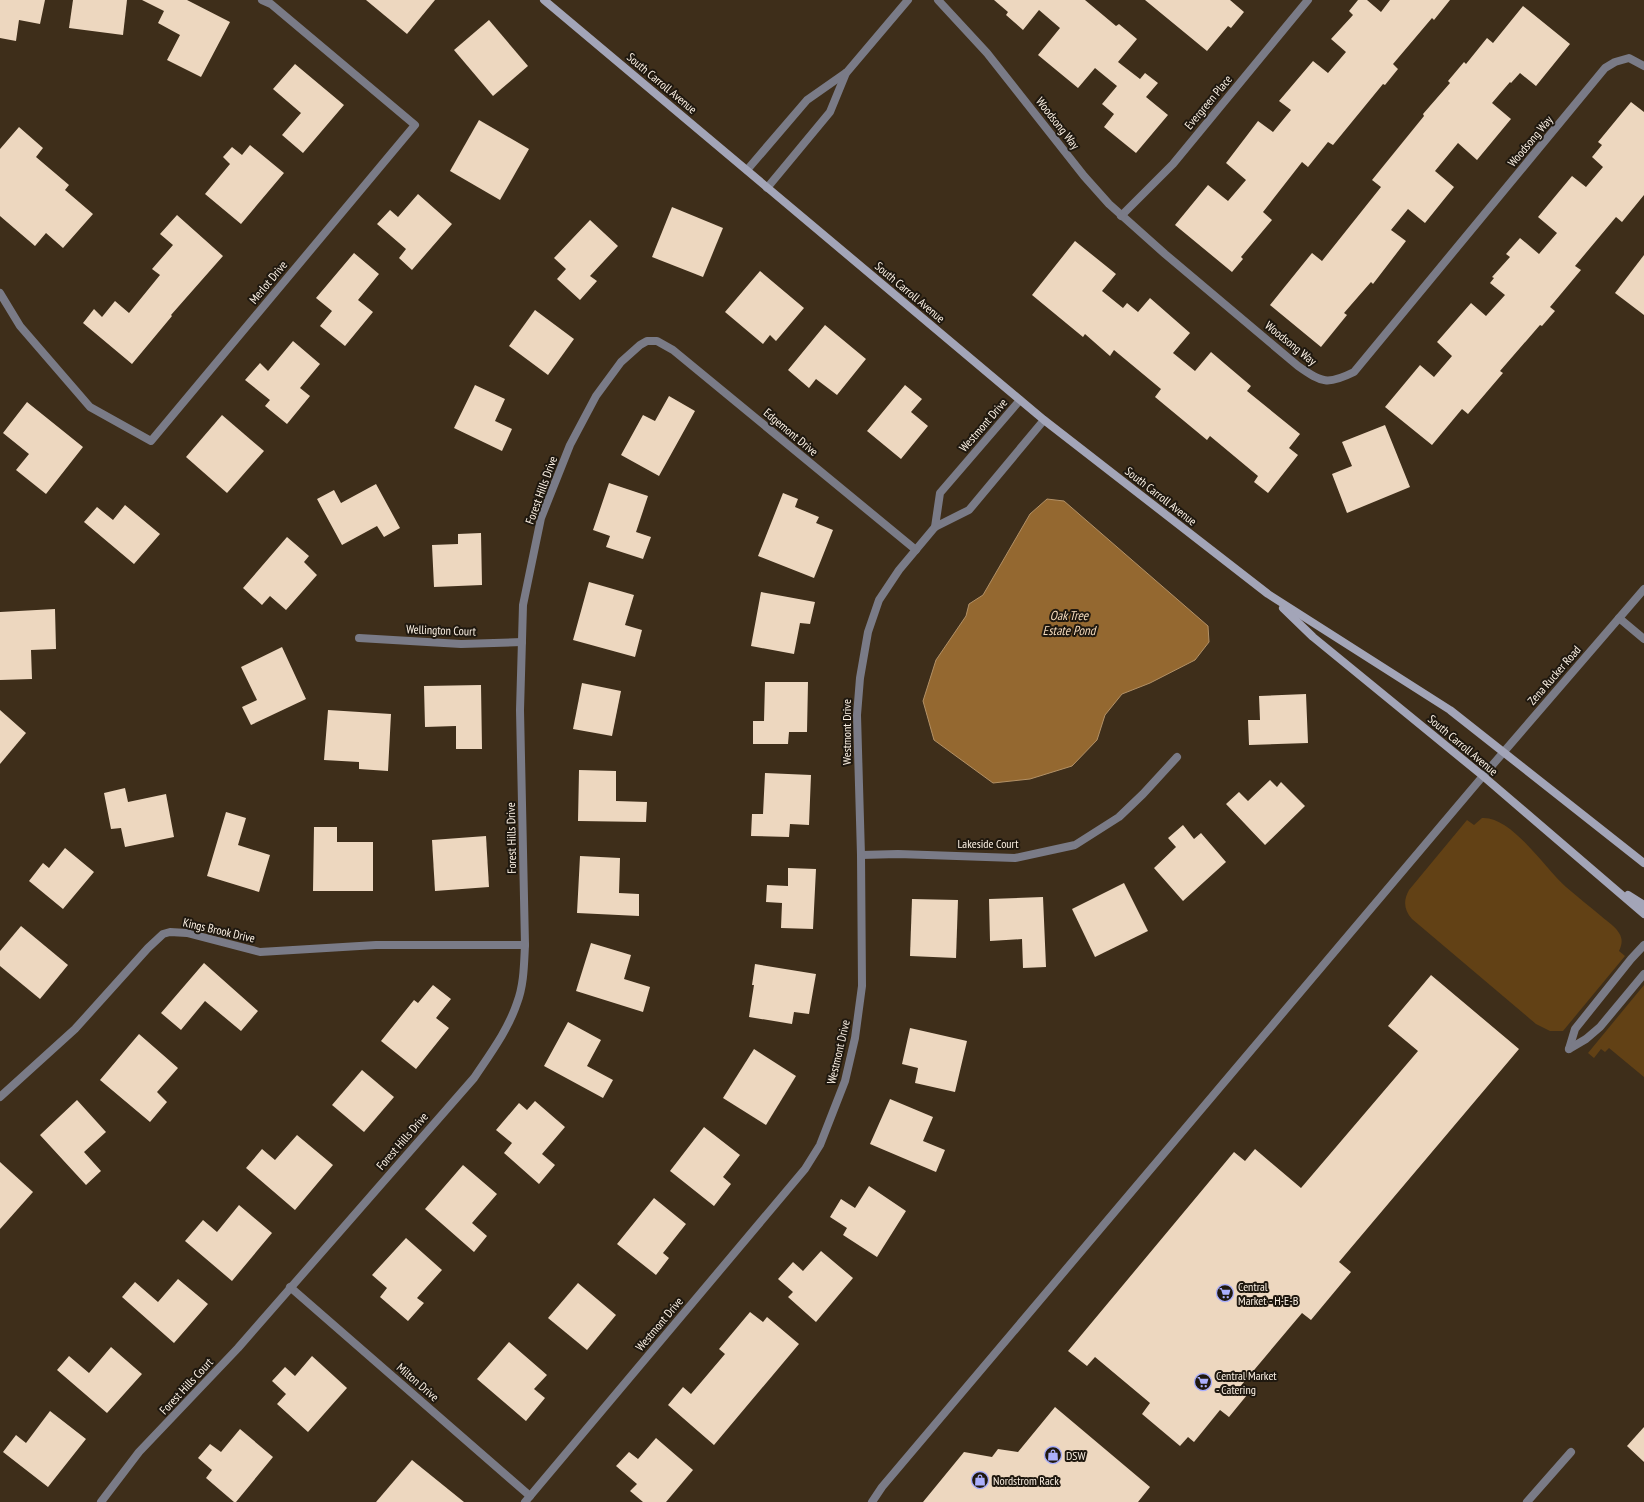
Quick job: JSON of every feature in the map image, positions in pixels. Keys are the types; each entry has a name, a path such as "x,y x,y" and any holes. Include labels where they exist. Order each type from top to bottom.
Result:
{"main road":[{"name":"South Carroll Avenue","path":"544,0 1044,420 1268,594 1313,636 1483,776 1644,914"},
{"name":"South Carroll Avenue","path":"1268,594 1450,710 1644,863"},
{"path":"1590,868 1644,905"}],"street":[{"name":"Merlot Drive","path":"0,292 20,326 90,406 151,441 415,126 270,4 262,0"},
{"path":"747,170 807,100 847,72 908,0"},
{"name":"Woodsong Way","path":"938,0 987,53 1084,176 1121,216 1298,366 1314,377 1326,381 1341,378 1354,372 1605,68 1615,62 1629,58 1644,66"},
{"name":"Evergreen Place","path":"1121,216 1173,164 1308,0"},
{"path":"768,188 830,112 847,72"},
{"name":"Edgemont Drive","path":"647,341 657,341 673,350 916,550"},
{"name":"Forest Hills Drive","path":"290,1287 474,1078 506,1029 518,1002 524,972 525,945 520,710 523,605 541,518 570,445 596,396 621,362 640,345 647,341"},
{"name":"Westmont Drive","path":"936,527 940,493 1020,400"},
{"name":"Westmont Drive","path":"528,1499 805,1170 820,1145 845,1081 855,1038 862,986 861,855 857,715 860,678 868,632 879,600 899,570 936,527 969,510 1044,420"},
{"name":"Zena Rucker Road","path":"872,1502 882,1487 1483,776 1644,589"},
{"path":"1619,618 1644,639"},
{"name":"Wellington Court","path":"358,638 461,644 522,642"},
{"name":"Lakeside Court","path":"861,855 898,854 1015,858 1075,845 1119,817 1143,794 1177,757"},
{"name":"Kings Brook Drive","path":"0,1097 75,1028 148,948 163,934 170,932 187,933 260,952 376,945 525,945"},
{"path":"1644,945 1575,1029 1569,1049 1586,1039 1600,1027 1644,974"},
{"name":"Milton Drive","path":"290,1287 528,1499"},
{"name":"Forest Hills Court","path":"101,1502 140,1452 238,1348 290,1287"},
{"path":"1527,1502 1571,1452"}],"shaded area":[{"path":"1482,818 1493,820 1505,825 1516,834 1566,887 1613,926 1620,935 1622,942 1619,951 1625,956 1563,1031 1550,1031 1536,1024 1412,919 1407,912 1405,902 1409,890 1467,820 1474,825"},
{"path":"1644,985 1644,1077 1609,1048 1605,1052 1601,1049 1594,1058 1588,1053"}],"water":[{"name":"Oak Tree Estate Pond","path":"1047,499 1064,501 1208,626 1209,642 1195,660 1150,683 1122,694 1105,715 1097,740 1072,766 1030,779 993,783 934,740 923,701 936,660 966,616 969,604 983,595 1030,514"}],"building":[{"path":"0,0 45,0 40,24 19,20 16,41 0,38"},
{"path":"73,0 127,0 123,35 69,28"},
{"path":"142,0 187,0 230,22 201,77 167,60 180,35 158,23 164,11"},
{"path":"366,0 435,0 407,34"},
{"path":"994,0 1085,0 1116,26 1119,24 1137,39 1118,62 1140,79 1145,73 1158,83 1146,97 1168,115 1136,153 1104,127 1114,114 1102,104 1117,86 1095,68 1078,88 1038,55 1060,28 1039,10 1023,30 1006,15 1008,12"},
{"path":"1145,0 1230,0 1244,12 1231,28 1228,26 1207,51"},
{"path":"1358,0 1367,0 1381,12 1390,0 1450,0 1434,20 1432,18 1393,64 1398,69 1385,85 1383,84 1333,145 1328,142 1308,167 1302,162 1263,212 1272,220 1241,257 1243,259 1232,272 1175,225 1208,185 1228,201 1246,180 1226,163 1258,121 1273,132 1291,110 1279,101 1313,61 1328,73 1346,52 1331,39 1353,15 1349,11"},
{"path":"1523,6 1570,44 1536,86 1520,73 1492,103 1511,119 1477,160 1458,143 1435,171 1454,187 1425,223 1408,209 1391,230 1406,241 1373,284 1371,282 1344,313 1347,315 1321,347 1270,305 1312,253 1322,261 1381,187 1372,180 1424,116 1423,114 1450,83 1448,81 1464,62 1466,64 1487,38 1493,43"},
{"path":"489,20 528,66 493,96 454,50"},
{"path":"295,64 344,105 303,153 282,135 301,113 273,89"},
{"path":"1631,102 1644,112 1644,195 1622,222 1616,217 1575,266 1581,270 1550,307 1555,311 1542,326 1540,325 1500,371 1503,373 1468,414 1462,409 1432,445 1385,407 1420,365 1434,377 1452,356 1437,342 1471,303 1486,316 1505,295 1490,283 1494,278 1492,277 1510,257 1506,254 1520,238 1539,254 1557,233 1538,217 1572,176 1586,187 1603,167 1592,157 1602,145 1598,142"},
{"path":"479,120 529,149 500,200 450,171"},
{"path":"19,127 43,148 36,157 69,185 65,190 93,214 63,248 46,233 35,246 0,216 0,149"},
{"path":"250,145 284,173 241,224 205,194 230,164 223,157 232,147 242,155"},
{"path":"418,194 452,224 412,270 399,258 406,249 377,224 390,210 398,217"},
{"path":"672,207 723,228 703,277 652,257"},
{"path":"177,215 223,256 171,315 172,316 132,364 83,323 94,309 102,317 115,301 129,313 160,275 152,269 173,245 160,234"},
{"path":"590,220 618,246 590,276 597,281 580,300 557,279 566,269 554,258"},
{"path":"1075,241 1116,274 1102,291 1123,308 1127,303 1138,312 1150,298 1190,333 1173,353 1195,371 1211,352 1251,386 1247,391 1300,434 1289,448 1298,455 1268,493 1254,482 1258,476 1210,436 1207,440 1155,397 1161,389 1114,350 1110,356 1085,334 1083,337 1032,295"},
{"path":"354,253 379,274 358,300 373,312 345,346 320,326 332,311 316,298"},
{"path":"1644,255 1644,315 1615,293"},
{"path":"760,271 804,308 776,341 770,335 763,344 725,312"},
{"path":"535,310 574,339 548,375 509,346"},
{"path":"825,325 866,359 837,395 816,379 809,388 788,370"},
{"path":"293,341 320,364 300,388 310,396 287,424 265,406 270,400 245,380 260,363 268,371"},
{"path":"475,385 505,399 495,421 512,429 502,451 454,428"},
{"path":"905,385 922,399 911,412 928,426 901,459 867,431"},
{"path":"669,396 695,411 659,476 621,455 643,415 655,421"},
{"path":"27,402 83,447 46,494 16,470 29,454 3,433"},
{"path":"222,415 264,451 227,493 186,457"},
{"path":"1385,425 1410,487 1347,513 1332,474 1352,466 1342,442"},
{"path":"609,483 648,496 636,532 651,537 643,559 606,547 610,536 593,530"},
{"path":"376,484 400,528 384,537 377,526 342,545 317,499 334,490 341,503"},
{"path":"783,493 798,499 795,507 819,517 816,523 833,530 814,578 758,556"},
{"path":"125,505 160,534 134,564 84,522 97,507 113,520"},
{"path":"481,533 482,585 434,587 432,545 458,544 458,534"},
{"path":"287,537 309,556 304,562 317,575 286,610 270,596 262,605 243,588"},
{"path":"589,582 634,595 625,625 642,630 635,657 573,640"},
{"path":"761,592 815,602 810,624 800,623 794,654 751,646"},
{"path":"55,609 56,649 31,650 32,679 0,680 0,612"},
{"path":"282,647 306,699 251,725 242,707 257,700 241,667"},
{"path":"765,682 808,682 807,732 789,732 788,744 753,744 753,721 764,721"},
{"path":"582,683 621,691 612,736 573,729"},
{"path":"481,685 482,749 456,749 456,726 425,727 424,686"},
{"path":"1306,694 1308,743 1249,745 1248,720 1260,720 1259,696"},
{"path":"0,710 26,733 0,764"},
{"path":"328,710 391,714 388,771 359,769 359,762 324,760"},
{"path":"579,770 616,771 616,801 647,802 646,822 578,821"},
{"path":"765,773 811,775 809,825 790,824 789,837 751,836 752,814 763,814"},
{"path":"1270,780 1277,787 1281,782 1305,806 1265,845 1226,804 1239,792 1248,801"},
{"path":"125,788 128,802 166,794 174,837 125,847 121,828 111,829 104,793"},
{"path":"226,812 246,818 238,845 270,855 259,892 207,876"},
{"path":"1183,825 1194,839 1201,833 1226,862 1183,901 1154,868 1176,847 1168,838"},
{"path":"314,827 337,827 337,842 373,842 373,891 313,891"},
{"path":"486,836 489,887 435,891 432,840"},
{"path":"65,848 94,872 63,909 29,881 43,863 49,868"},
{"path":"580,856 620,858 619,893 639,894 639,916 577,913"},
{"path":"788,868 816,869 813,929 781,928 782,903 766,902 767,885 788,886"},
{"path":"1124,883 1148,931 1095,957 1072,909"},
{"path":"1043,897 1046,967 1023,968 1022,939 990,941 989,899"},
{"path":"912,899 958,900 956,958 910,956"},
{"path":"21,926 68,965 40,999 0,966 0,951"},
{"path":"591,943 631,955 624,979 650,987 643,1012 576,991"},
{"path":"204,963 258,1011 241,1031 205,1001 181,1030 161,1013"},
{"path":"755,964 816,974 809,1014 794,1012 792,1024 749,1017 754,985 752,985"},
{"name":"Central Market - H-E-B","path":"1431,975 1519,1049 1339,1262 1351,1272 1311,1320 1302,1313 1239,1388 1247,1395 1229,1417 1220,1410 1194,1442 1188,1437 1180,1446 1142,1414 1150,1403 1095,1357 1087,1366 1068,1351 1234,1152 1245,1161 1255,1149 1301,1188 1418,1051 1388,1026"},
{"path":"433,985 451,999 436,1018 449,1028 416,1069 381,1041 414,1000 418,1003"},
{"path":"568,1022 601,1040 587,1066 613,1080 603,1098 544,1066"},
{"path":"910,1028 967,1041 955,1092 915,1083 918,1068 902,1064"},
{"path":"139,1034 178,1068 157,1092 167,1102 150,1122 100,1080"},
{"path":"754,1049 796,1076 766,1125 723,1098"},
{"path":"362,1070 394,1097 364,1132 332,1105"},
{"path":"890,1099 933,1117 923,1141 945,1150 936,1172 870,1144"},
{"path":"77,1100 106,1132 84,1152 101,1171 86,1185 40,1135"},
{"path":"535,1101 565,1127 542,1154 555,1165 539,1184 504,1153 512,1143 496,1130 519,1103 527,1110"},
{"path":"704,1127 740,1155 723,1177 731,1184 714,1206 670,1171"},
{"path":"297,1135 333,1165 295,1210 246,1168 262,1149 275,1160"},
{"path":"0,1162 33,1192 0,1229"},
{"path":"463,1165 497,1194 472,1223 487,1236 474,1252 425,1209"},
{"path":"869,1186 906,1211 877,1257 843,1235 847,1228 830,1217 841,1199 855,1208"},
{"path":"654,1198 686,1224 663,1253 669,1258 656,1275 617,1244"},
{"path":"239,1205 272,1233 232,1281 185,1241 203,1220 217,1232"},
{"path":"406,1238 442,1270 417,1298 424,1303 408,1321 380,1297 387,1288 372,1275"},
{"path":"821,1251 853,1278 816,1322 788,1297 793,1292 778,1279 793,1262 803,1271"},
{"path":"178,1279 208,1304 174,1343 122,1297 135,1282 158,1302"},
{"path":"578,1283 616,1315 587,1350 548,1318"},
{"path":"750,1312 763,1322 767,1317 799,1344 714,1445 668,1405 683,1387 691,1394 725,1354 719,1349"},
{"path":"509,1342 547,1375 534,1389 545,1398 526,1421 477,1379"},
{"path":"111,1347 142,1374 107,1413 57,1370 69,1356 89,1373"},
{"path":"312,1356 347,1388 308,1432 277,1404 286,1394 272,1381 285,1367 295,1376"},
{"name":"DSW","path":"1055,1407 1150,1487 1138,1502 923,1502 964,1452 992,1457 998,1449 1018,1452"},
{"path":"50,1411 86,1439 48,1487 3,1452 16,1435 26,1443"},
{"path":"1644,1427 1644,1462 1627,1446"},
{"path":"240,1429 273,1457 236,1502 234,1502 206,1478 212,1470 198,1458 210,1444 221,1452"},
{"path":"656,1438 693,1470 666,1502 643,1502 630,1491 637,1484 616,1466 629,1452 638,1459"},
{"path":"412,1460 464,1502 376,1502"}],"place":[{"name":"Central Market - H-E-B","path":"1225,1293"},
{"name":"Central Market - Catering","path":"1203,1382"},
{"name":"DSW","path":"1053,1455"},
{"name":"Nordstrom Rack","path":"980,1480"}]}
